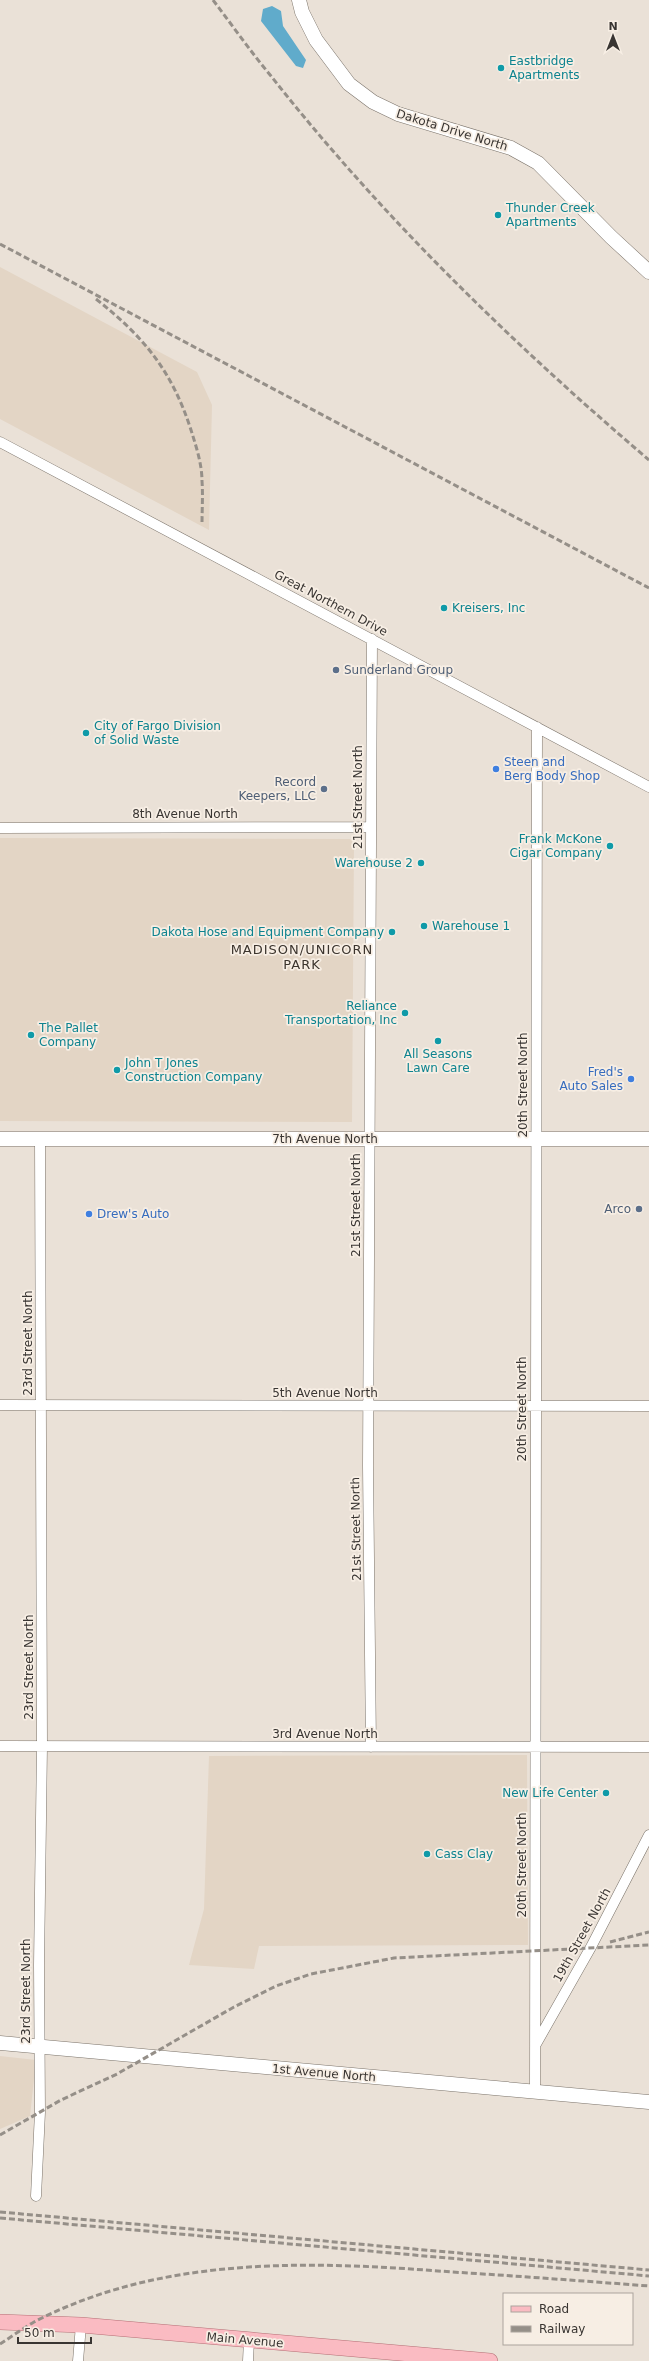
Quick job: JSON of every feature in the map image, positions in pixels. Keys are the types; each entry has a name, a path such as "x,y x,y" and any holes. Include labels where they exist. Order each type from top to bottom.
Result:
{"main road":[{"name":"Main Avenue","path":"0,2322 81,2325 250,2340 416,2358 490,2361"}],"street":[{"name":"Dakota Drive North","path":"301,6 316,40 349,84 373,102 398,114 512,148 538,163 611,237 649,272"},
{"name":"Great Northern Drive","path":"0,442 649,787"},
{"name":"21st Street North","path":"371,1747 368,1406 368,1139 372,639"},
{"name":"20th Street North","path":"535,2092 537,727"},
{"name":"8th Avenue North","path":"0,828 370,827"},
{"name":"7th Avenue North","path":"0,1139 649,1139"},
{"name":"23rd Street North","path":"36,2196 40,2112 39,2047 42,1746 40,1139"},
{"name":"5th Avenue North","path":"0,1406 649,1406"},
{"name":"3rd Avenue North","path":"0,1746 649,1747"},
{"name":"19th Street North","path":"535,2046 591,1947 649,1835"},
{"name":"1st Avenue North","path":"0,2043 649,2102"},
{"path":"78,2361 81,2325"},
{"path":"248,2361 250,2340"}],"shaded area":[{"path":"0,267 197,372 212,405 209,530 0,419"},
{"path":"0,838 350,839 354,843 352,1122 0,1121"},
{"path":"527,1755 528,1945 259,1946 254,1969 189,1965 204,1909 209,1756"},
{"path":"0,2056 36,2060 30,2116 0,2129"}],"water":[{"path":"272,6 281,11 283,26 306,60 303,68 296,66 261,21 263,9"}],"railway":[{"path":"213,0 256,58 314,128 404,229 499,325 548,371 649,460"},
{"path":"0,244 649,588"},
{"path":"96,299 128,327 142,342 154,357 175,390 191,430 200,462 202,475 202,524"},
{"path":"610,1942 649,1932"},
{"path":"0,2135 61,2100 117,2074 234,2007 276,1986 311,1974 394,1958 649,1945"},
{"path":"0,2212 649,2270"},
{"path":"0,2218 649,2276"},
{"path":"0,2344 34,2322 83,2300 134,2284 186,2274 239,2268 292,2265 399,2268 649,2286"}],"place":[{"name":"Eastbridge Apartments","path":"501,68"},
{"name":"Thunder Creek Apartments","path":"498,215"},
{"name":"Kreisers, Inc","path":"444,608"},
{"name":"Sunderland Group","path":"336,670"},
{"name":"City of Fargo Division of Solid Waste","path":"86,733"},
{"name":"Steen and Berg Body Shop","path":"496,769"},
{"name":"Record Keepers, LLC","path":"324,789"},
{"name":"Frank McKone Cigar Company","path":"610,846"},
{"name":"Warehouse 2","path":"421,863"},
{"name":"Warehouse 1","path":"424,926"},
{"name":"Dakota Hose and Equipment Company","path":"392,932"},
{"name":"Reliance Transportation, Inc","path":"405,1013"},
{"name":"The Pallet Company","path":"31,1035"},
{"name":"All Seasons Lawn Care","path":"438,1041"},
{"name":"John T Jones Construction Company","path":"117,1070"},
{"name":"Fred's Auto Sales","path":"631,1079"},
{"name":"Arco","path":"639,1209"},
{"name":"Drew's Auto","path":"89,1214"},
{"name":"New Life Center","path":"606,1793"},
{"name":"Cass Clay","path":"427,1854"}],"district":[{"name":"MADISON/UNICORN PARK","path":"302,956"}]}
